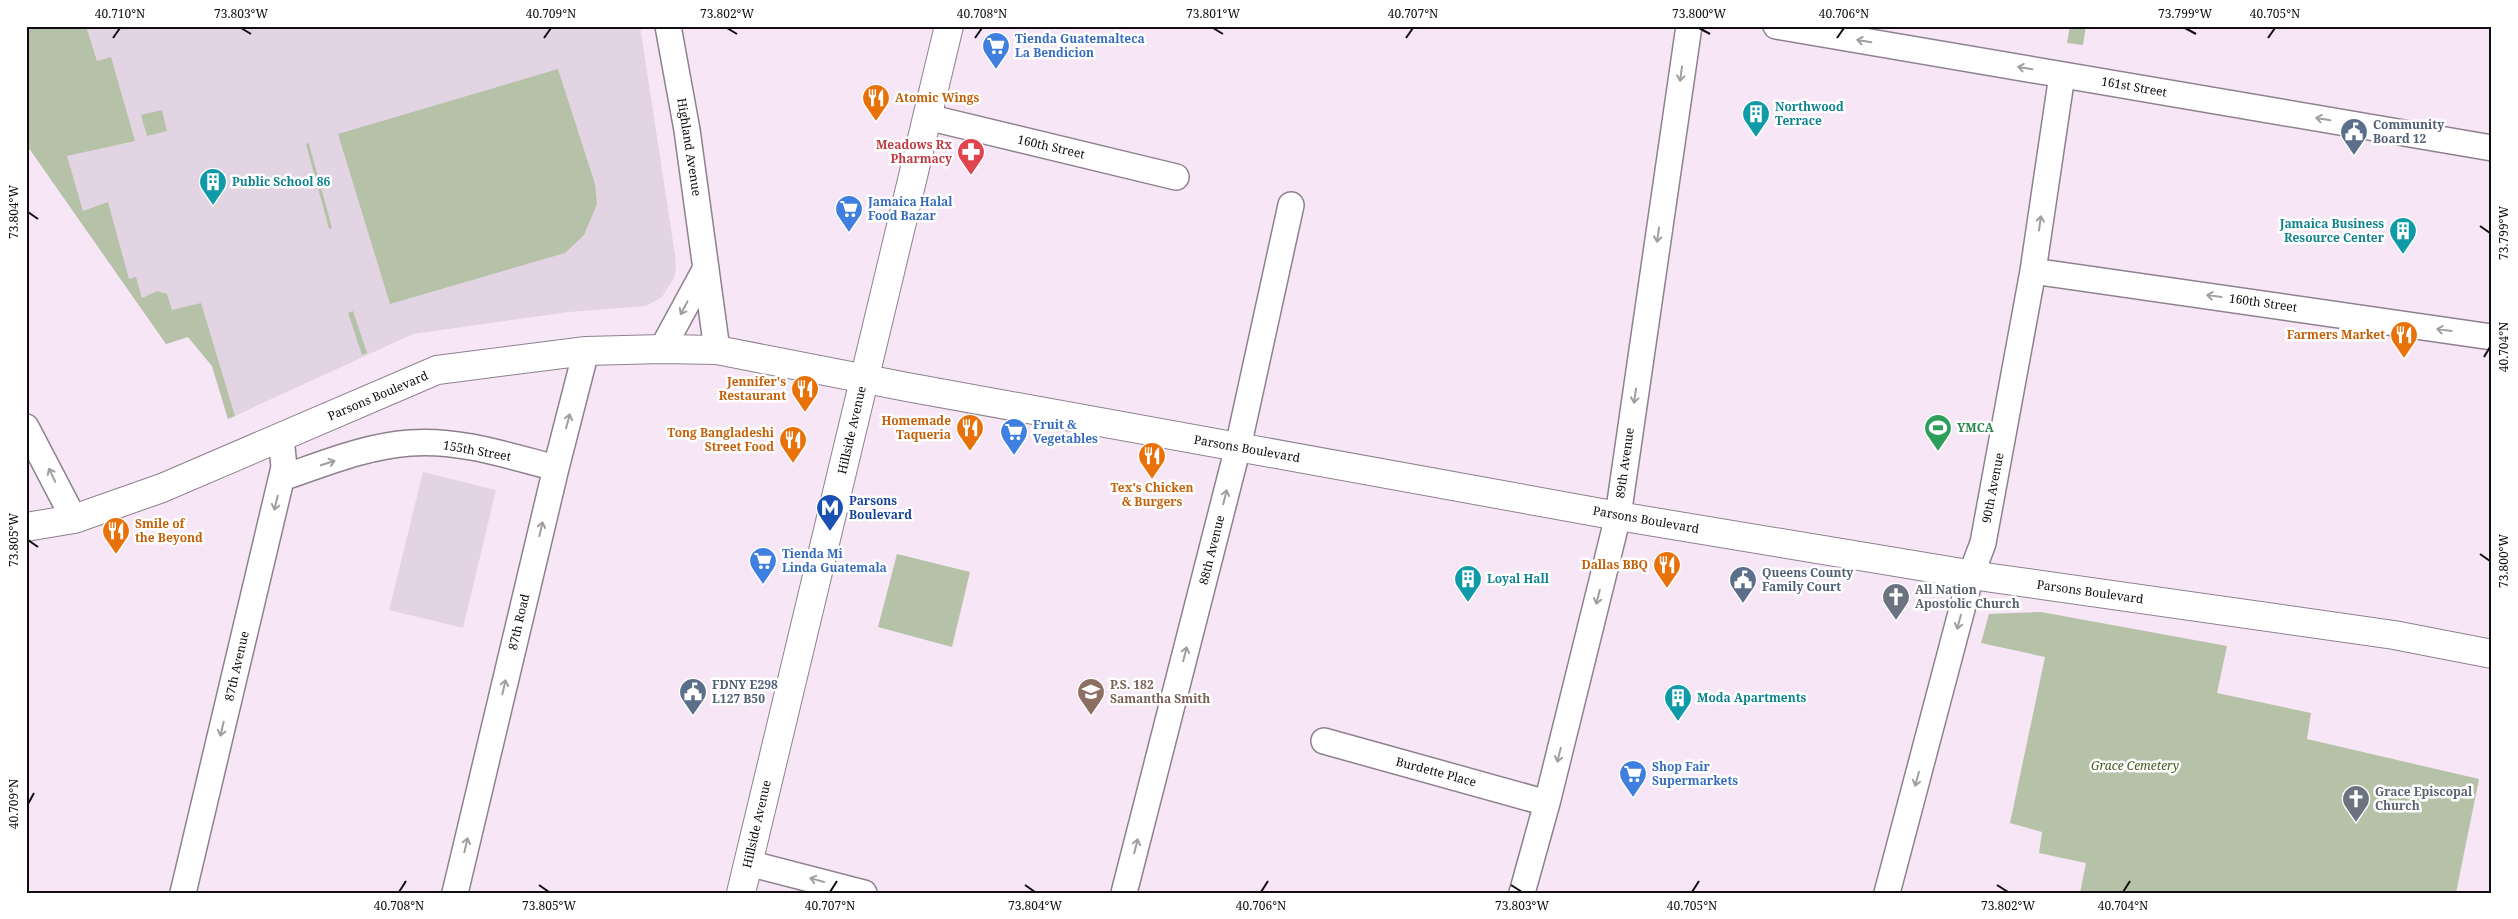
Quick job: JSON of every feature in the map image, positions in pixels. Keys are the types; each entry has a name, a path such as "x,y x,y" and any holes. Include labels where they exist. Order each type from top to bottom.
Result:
{"street":[{"name":"Highland Avenue","path":"668,26 687,130 716,350"},
{"name":"Hillside Avenue","path":"741,893 949,26"},
{"name":"89th Avenue","path":"1522,893 1547,803 1618,516 1689,26"},
{"name":"161st Street","path":"1776,26 2492,148"},
{"name":"90th Avenue","path":"1887,893 1971,575 1983,543 2033,271 2062,75"},
{"name":"160th Street","path":"927,117 1176,177"},
{"name":"88th Avenue","path":"1124,893 1238,447 1292,205"},
{"path":"662,349 706,268"},
{"name":"160th Street","path":"2033,271 2492,337"},
{"name":"Parsons Boulevard","path":"26,527 74,519 162,488 437,370 586,351 716,350 864,379 1618,516 1971,575 2394,635 2492,654"},
{"name":"87th Road","path":"455,893 556,468 586,351"},
{"path":"26,427 74,519"},
{"name":"87th Avenue","path":"183,893 282,478 284,467 281,438"},
{"name":"155th Street","path":"282,478 373,449 412,443 465,446 556,468"},
{"name":"Burdette Place","path":"1324,741 1547,803"},
{"path":"748,863 864,893"}],"shaded area":[{"path":"26,26 640,26 675,255 676,268 674,278 662,297 646,306 569,312 413,334 228,419 212,366 188,337 166,344 26,144"},
{"path":"423,472 496,490 463,628 389,610"}],"green space":[{"path":"26,26 86,26 97,61 111,57 135,141 67,156 83,211 108,202 129,279 136,277 142,298 157,291 167,294 172,310 201,303 235,416 228,419 212,366 188,337 166,344 26,144"},
{"path":"2070,26 2086,26 2083,45 2067,43"},
{"path":"558,69 595,184 597,204 584,235 565,253 390,304 338,134"},
{"path":"162,110 167,131 147,136 141,115"},
{"path":"309,143 320,184 317,185 306,144"},
{"path":"321,187 332,228 329,229 318,188"},
{"path":"353,311 367,353 362,355 348,313"},
{"path":"897,554 970,572 952,647 878,627"},
{"name":"Grace Cemetery","path":"2041,612 2227,646 2217,693 2311,713 2307,739 2479,779 2456,893 2330,893 2322,891 2321,893 2080,893 2086,863 2039,853 2042,832 2010,823 2045,657 1981,643 1989,614"}],"place":[{"name":"Tienda Guatemalteca La Bendicion","path":"996,70"},
{"name":"Atomic Wings","path":"876,122"},
{"name":"Northwood Terrace","path":"1756,138"},
{"name":"Community Board 12","path":"2354,156"},
{"name":"Meadows Rx Pharmacy","path":"971,176"},
{"name":"Public School 86","path":"213,206"},
{"name":"Jamaica Halal Food Bazar","path":"849,233"},
{"name":"Jamaica Business Resource Center","path":"2403,255"},
{"name":"Farmers Market","path":"2404,359"},
{"name":"Jennifer's Restaurant","path":"805,413"},
{"name":"Homemade Taqueria","path":"970,452"},
{"name":"YMCA","path":"1938,452"},
{"name":"Fruit & Vegetables","path":"1014,456"},
{"name":"Tong Bangladeshi Street Food","path":"793,464"},
{"name":"Tex's Chicken & Burgers","path":"1152,480"},
{"name":"Parsons Boulevard","path":"830,532"},
{"name":"Smile of the Beyond","path":"116,555"},
{"name":"Tienda Mi Linda Guatemala","path":"763,585"},
{"name":"Dallas BBQ","path":"1667,589"},
{"name":"Loyal Hall","path":"1468,603"},
{"name":"Queens County Family Court","path":"1743,604"},
{"name":"All Nation Apostolic Church","path":"1896,621"},
{"name":"FDNY E298 L127 B50","path":"693,716"},
{"name":"P.S. 182 Samantha Smith","path":"1091,716"},
{"name":"Moda Apartments","path":"1678,722"},
{"name":"Shop Fair Supermarkets","path":"1633,798"},
{"name":"Grace Episcopal Church","path":"2356,823"}]}
